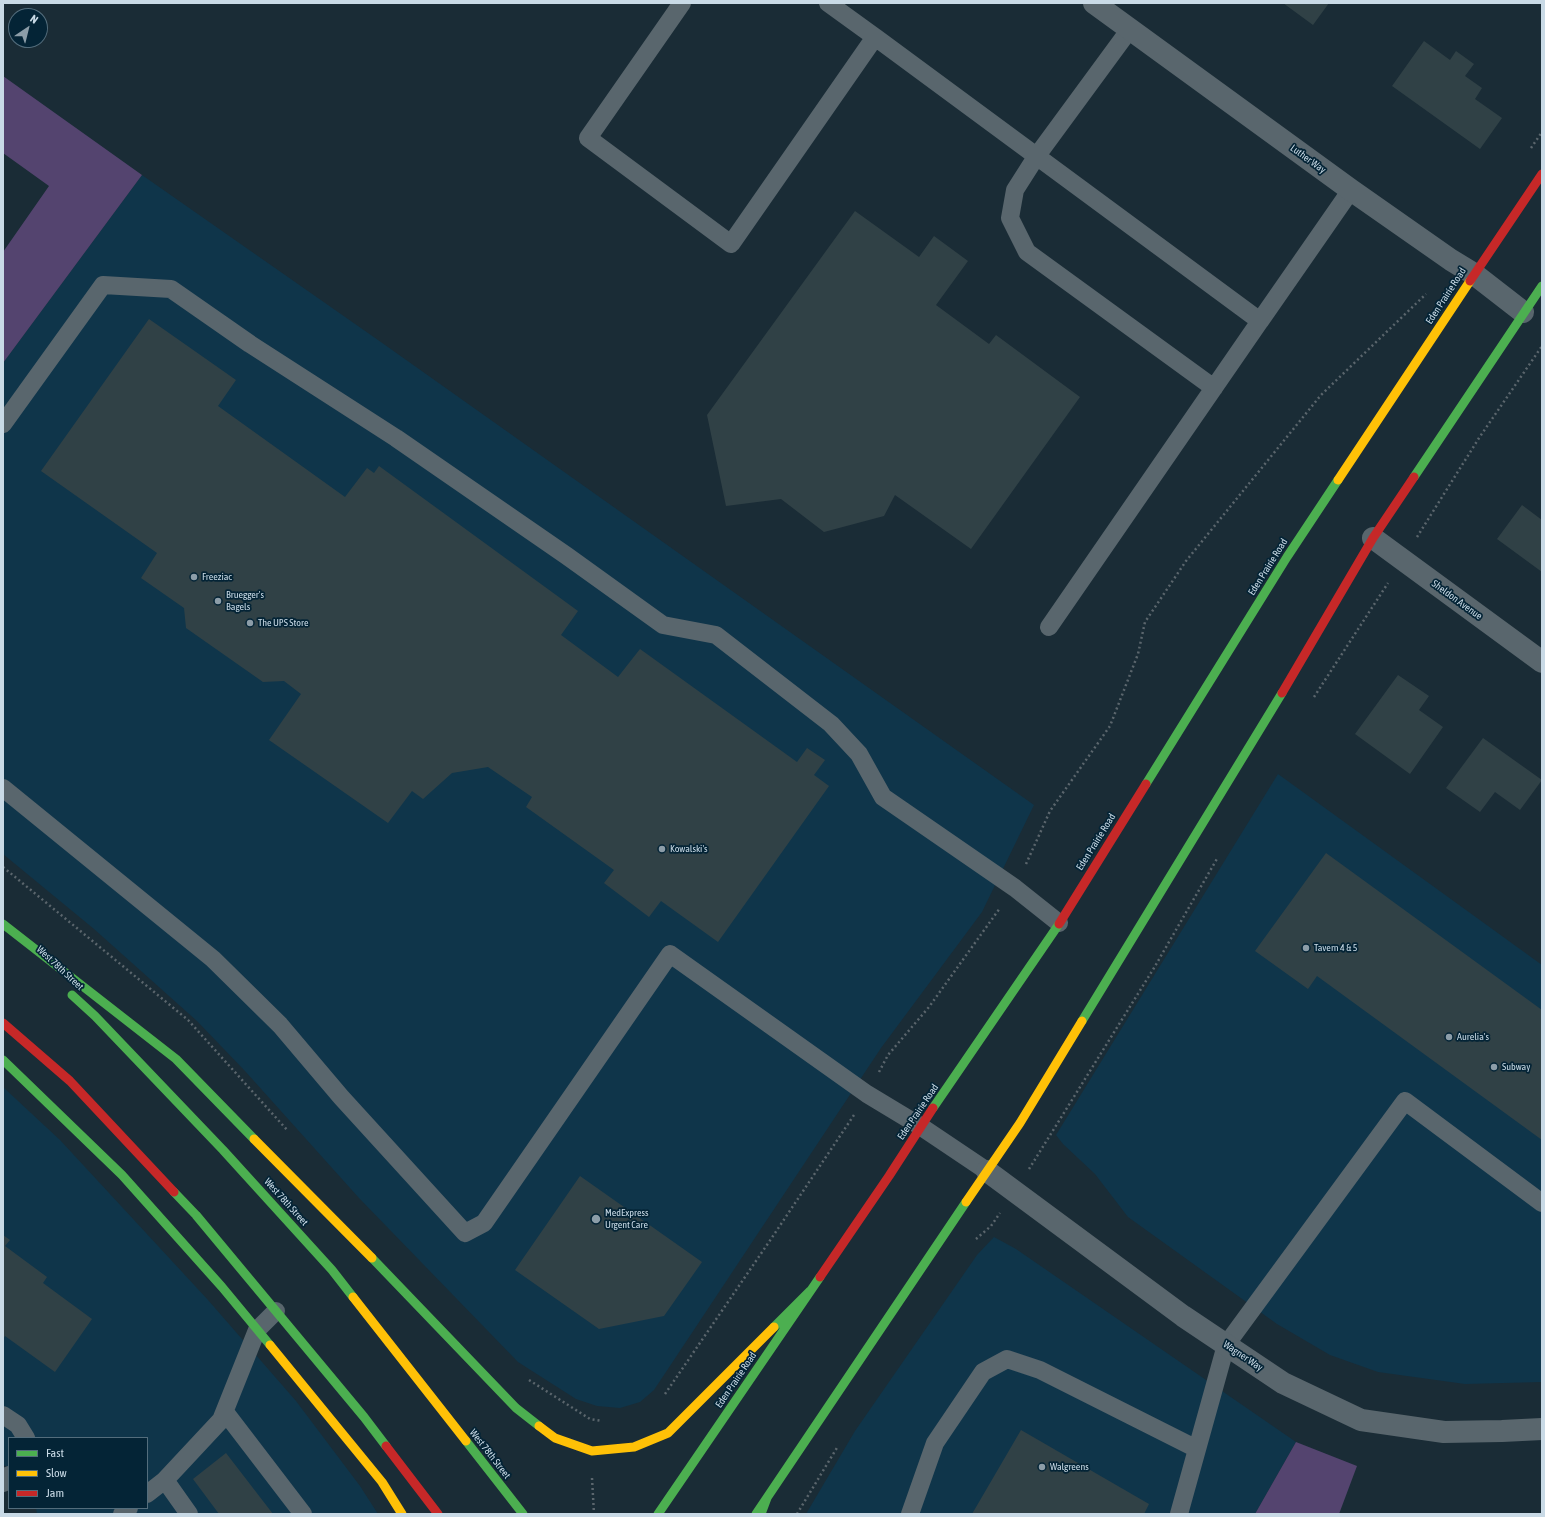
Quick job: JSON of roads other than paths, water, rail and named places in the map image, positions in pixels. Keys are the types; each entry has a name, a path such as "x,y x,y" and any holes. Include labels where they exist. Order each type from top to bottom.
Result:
{"main road":[{"name":"Eden Prairie Road","path":"658,1514 889,1176 920,1126 1058,923 1287,558 1474,274 1542,174"},
{"path":"756,1514 1020,1123 1249,750 1373,538 1523,312 1542,286"},
{"path":"3,924 176,1059 406,1293 516,1408 555,1438 592,1451 634,1447 668,1433 810,1291"},
{"name":"West 78th Street","path":"3,931 38,963"},
{"name":"West 78th Street","path":"66,989 95,1016 218,1144 332,1270 523,1514"},
{"path":"3,1023 70,1081 196,1215 364,1418 438,1514"},
{"path":"3,1060 122,1174 222,1287 287,1364 382,1482 402,1514"},
{"path":"762,1514 767,1498"}],"street":[{"name":"Luther Way","path":"1094,3 1351,190 1451,260 1474,274 1523,312"},
{"name":"Sheldon Avenue","path":"1373,538 1542,662"},
{"name":"Wagner Way","path":"987,1171 1177,1312 1226,1345 1284,1383 1361,1420 1444,1432 1542,1429"}],"lane":[{"path":"682,3 588,138 731,244 875,38"},
{"path":"828,3 1260,321"},
{"path":"1130,29 1036,157 1015,190 1010,218 1027,252 1214,388"},
{"path":"1049,627 1351,190"},
{"path":"3,424 103,285 171,289 250,344 396,438 568,556 663,625 716,635 831,724 859,754 883,797 1015,888 1058,923"},
{"path":"3,788 214,959 280,1025 341,1097 465,1234 484,1223 670,954 867,1094 920,1126 987,1171"},
{"path":"1179,1514 1226,1345 1405,1101 1542,1203"},
{"path":"148,1493 165,1480 221,1420 257,1330 276,1311"},
{"path":"910,1514 934,1443 983,1372 1007,1359 1040,1370 1197,1449"},
{"path":"225,1412 303,1514"},
{"path":"3,1415 18,1425 25,1437"},
{"path":"165,1480 189,1514"}],"place":[{"name":"Freeziac","path":"194,577"},
{"name":"Bruegger's Bagels","path":"218,601"},
{"name":"The UPS Store","path":"250,623"},
{"name":"Kowalski's","path":"662,849"},
{"name":"Tavern 4 & 5","path":"1306,948"},
{"name":"Aurelia's","path":"1449,1037"},
{"name":"Subway","path":"1494,1067"},
{"name":"MedExpress Urgent Care","path":"596,1219"},
{"name":"Walgreens","path":"1042,1467"}]}
